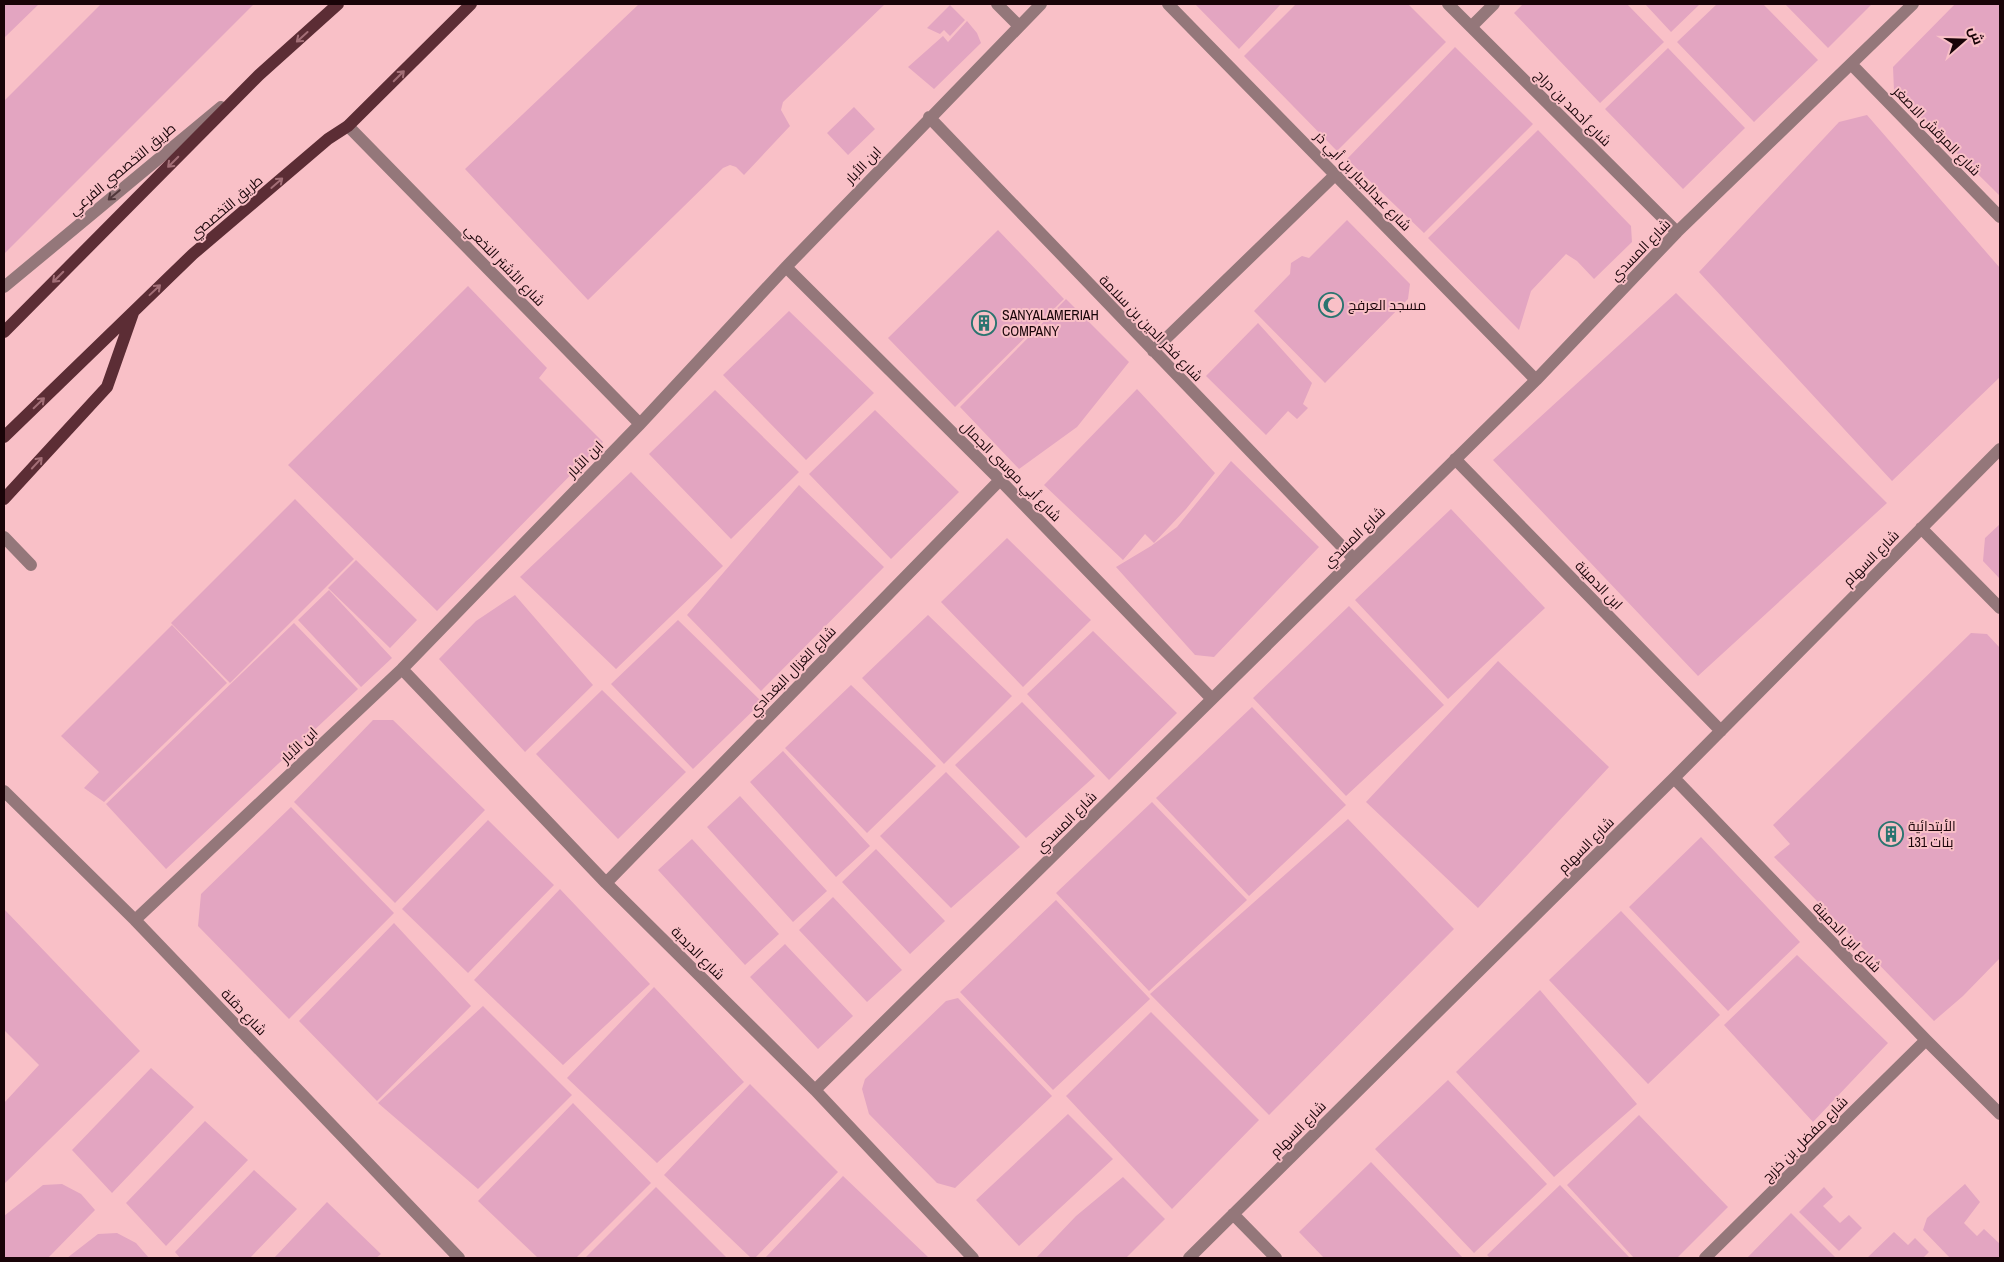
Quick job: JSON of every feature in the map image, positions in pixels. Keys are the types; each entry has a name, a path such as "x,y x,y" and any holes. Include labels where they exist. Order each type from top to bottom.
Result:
{"main road":[{"path":"4,332 260,75 338,4"},
{"name":"طريق التخصصي","path":"4,437 193,254 328,139 348,126 471,4"},
{"path":"4,498 107,386 135,310"}],"street":[{"path":"998,4 1019,26"},
{"name":"ابن الأبار","path":"135,920 402,669 640,424 786,267 1041,4"},
{"name":"شارع عبدالجبار بن أبي ذر","path":"1168,4 1536,380"},
{"name":"شارع أحمد بن دراج","path":"1448,4 1677,232"},
{"path":"1470,27 1494,4"},
{"name":"شارع المسدي","path":"815,1090 1353,558 1536,380 1677,232 1913,4"},
{"name":"شارع المرقش الاصغر","path":"1852,65 2000,217"},
{"name":"طريق التخصصي الفرعي","path":"4,287 260,75"},
{"name":"شارع فخر الدين بن سلامة","path":"929,118 1353,558"},
{"name":"شارع الأشتر النخعي","path":"348,126 640,424"},
{"path":"1153,351 1336,174"},
{"name":"شارع أبي موسى الجمال","path":"786,267 1000,480 1212,699"},
{"name":"شارع السهام","path":"1189,1258 1674,778 2000,449"},
{"name":"ابن الدمينة","path":"1455,459 1721,731"},
{"name":"شارع الغزال البغدادي","path":"606,882 1000,480"},
{"path":"1921,528 2000,608"},
{"path":"4,537 31,565"},
{"name":"شارع الدبدبة","path":"402,669 606,882 815,1090 973,1258"},
{"name":"شارع ابن الدمينة","path":"1674,778 1926,1040 2000,1114"},
{"name":"شارع دقلة","path":"4,791 135,920 460,1258"},
{"name":"شارع مفضل بن خزرج","path":"1705,1258 1926,1040"},
{"path":"1233,1214 1276,1258"}],"building":[{"path":"4,4 39,4 4,38"},
{"path":"101,4 254,4 4,254 4,101"},
{"path":"639,4 885,4 783,102 781,110 790,126 744,175 736,167 730,165 723,168 588,300 465,169"},
{"path":"1195,4 1281,4 1239,49"},
{"path":"1296,4 1408,4 1446,42 1337,151 1244,56"},
{"path":"1523,4 1627,4 1664,42 1600,103 1514,13"},
{"path":"1645,4 1700,4 1671,32"},
{"path":"1717,4 1763,4 1818,60 1754,122 1677,42"},
{"path":"1785,4 1872,4 1828,48"},
{"path":"1955,4 2000,4 2000,196 1894,91 1893,67"},
{"path":"950,5 965,20 950,36 944,30 940,34 927,28"},
{"path":"967,21 977,33 981,43 934,89 908,67 943,36 948,42"},
{"path":"1455,47 1533,124 1424,233 1347,159"},
{"path":"1668,48 1745,128 1683,189 1605,109"},
{"path":"854,107 875,129 848,155 827,133"},
{"path":"1867,115 2000,268 2000,377 1892,481 1699,272 1839,122"},
{"path":"1538,130 1631,226 1632,242 1594,279 1577,261 1566,254 1531,291 1519,330 1428,238"},
{"name":"مسجد العرفج","path":"1347,220 1410,284 1408,299 1325,383 1254,311 1290,274 1291,263 1302,256 1309,258"},
{"path":"998,230 1064,299 955,407 888,338"},
{"path":"468,286 547,368 539,378 603,442 437,611 288,465"},
{"path":"1676,293 1887,503 1698,676 1493,460"},
{"path":"1066,299 1129,362 1077,427 1019,469 960,407"},
{"path":"789,311 874,393 806,460 723,375"},
{"path":"1258,323 1312,383 1303,404 1308,408 1297,419 1288,411 1266,435 1206,376"},
{"path":"1137,389 1215,473 1186,509 1154,543 1145,534 1123,560 1044,485"},
{"path":"715,390 799,472 731,539 649,454"},
{"path":"875,410 959,492 891,559 809,474"},
{"path":"1231,461 1319,547 1214,657 1195,655 1116,567 1151,546 1177,527"},
{"path":"631,472 723,566 616,669 520,577"},
{"path":"799,485 884,567 761,691 687,615"},
{"path":"295,499 354,559 230,683 171,623"},
{"path":"1451,509 1545,608 1448,699 1355,600"},
{"path":"2000,524 2000,579 1983,561 1985,538"},
{"path":"1007,538 1091,620 1023,687 941,602"},
{"path":"356,560 417,620 390,648 328,588"},
{"path":"329,590 392,658 361,687 298,620"},
{"path":"515,595 593,685 525,752 439,659 476,621"},
{"path":"1349,606 1444,705 1346,796 1253,698"},
{"path":"928,615 1012,696 944,764 862,678"},
{"path":"678,620 762,702 693,769 611,684"},
{"path":"294,623 358,689 166,869 106,804"},
{"path":"172,625 227,683 104,802 84,788 99,772 61,736"},
{"path":"1093,631 1177,713 1109,780 1027,694"},
{"name":"الأبتدائية 131 بنات","path":"1971,633 1987,634 2000,648 2000,958 1963,996 1934,1021 1774,857 1790,844 1773,825"},
{"path":"1498,661 1609,767 1478,908 1366,802"},
{"path":"851,685 936,766 867,833 785,748"},
{"path":"602,690 686,772 618,839 536,754"},
{"path":"1022,702 1095,776 1026,838 955,765"},
{"path":"1252,707 1346,805 1249,896 1156,798"},
{"path":"373,720 393,720 485,810 395,903 294,802"},
{"path":"783,751 870,846 836,877 750,782"},
{"path":"946,772 1020,847 951,908 880,836"},
{"path":"740,796 827,891 793,922 707,827"},
{"path":"1152,802 1247,900 1149,991 1056,893"},
{"path":"291,807 394,913 289,1019 198,926 201,894"},
{"path":"1348,819 1454,929 1269,1115 1150,994"},
{"path":"488,820 554,885 468,973 402,909"},
{"path":"1701,837 1800,942 1728,1011 1629,907"},
{"path":"692,839 779,934 745,965 658,870"},
{"path":"876,849 945,921 910,954 842,882"},
{"path":"560,889 650,984 563,1065 474,980"},
{"path":"833,897 902,970 867,1002 799,930"},
{"path":"1056,900 1150,999 1053,1090 960,992"},
{"path":"4,909 140,1051 4,1184 4,1103 39,1065 4,1030"},
{"path":"1621,911 1720,1015 1648,1084 1549,980"},
{"path":"394,923 471,1006 377,1101 299,1021"},
{"path":"785,944 853,1016 818,1049 750,977"},
{"path":"1797,955 1888,1043 1813,1122 1724,1025"},
{"path":"654,987 744,1082 657,1163 567,1078"},
{"path":"1540,990 1637,1104 1554,1177 1456,1072"},
{"path":"958,998 1052,1096 955,1188 937,1183 869,1114 862,1089 865,1079 946,1001"},
{"path":"483,1006 572,1095 478,1189 378,1103"},
{"path":"1151,1012 1259,1120 1172,1209 1066,1096"},
{"path":"151,1068 194,1107 112,1193 72,1150"},
{"path":"1448,1080 1547,1184 1474,1253 1375,1149"},
{"path":"750,1084 838,1172 755,1258 751,1258 664,1175"},
{"path":"573,1103 651,1183 576,1258 538,1258 478,1201"},
{"path":"1068,1114 1113,1159 1019,1246 976,1200"},
{"path":"1639,1115 1728,1207 1677,1258 1634,1258 1567,1185"},
{"path":"205,1121 248,1160 166,1246 126,1203"},
{"path":"1371,1162 1463,1258 1324,1258 1299,1232"},
{"path":"254,1170 297,1209 250,1258 180,1258 175,1252"},
{"path":"843,1176 928,1257 765,1258"},
{"path":"1123,1177 1165,1219 1126,1258 1036,1258 1076,1216"},
{"path":"62,1184 81,1194 95,1210 48,1258 4,1258 4,1216 43,1185"},
{"path":"1965,1184 1980,1202 1964,1223 1977,1236 1984,1229 2000,1244 2000,1256 1997,1258 1950,1258 1923,1230 1927,1218"},
{"path":"1560,1185 1630,1258 1490,1258 1487,1255"},
{"path":"656,1187 727,1258 585,1258"},
{"path":"1824,1187 1833,1197 1823,1206 1840,1223 1849,1215 1862,1228 1839,1251 1799,1212"},
{"path":"327,1202 381,1254 376,1258 274,1258"},
{"path":"1791,1213 1836,1258 1747,1258"},
{"path":"1894,1232 1908,1245 1915,1238 1929,1252 1923,1258 1867,1258"},
{"path":"117,1233 136,1243 149,1258 67,1258 98,1234"}],"place":[{"name":"مسجد العرفج","path":"1331,305"},
{"name":"SANYALAMERIAH COMPANY","path":"984,323"},
{"name":"الأبتدائية 131 بنات","path":"1891,834"}]}
